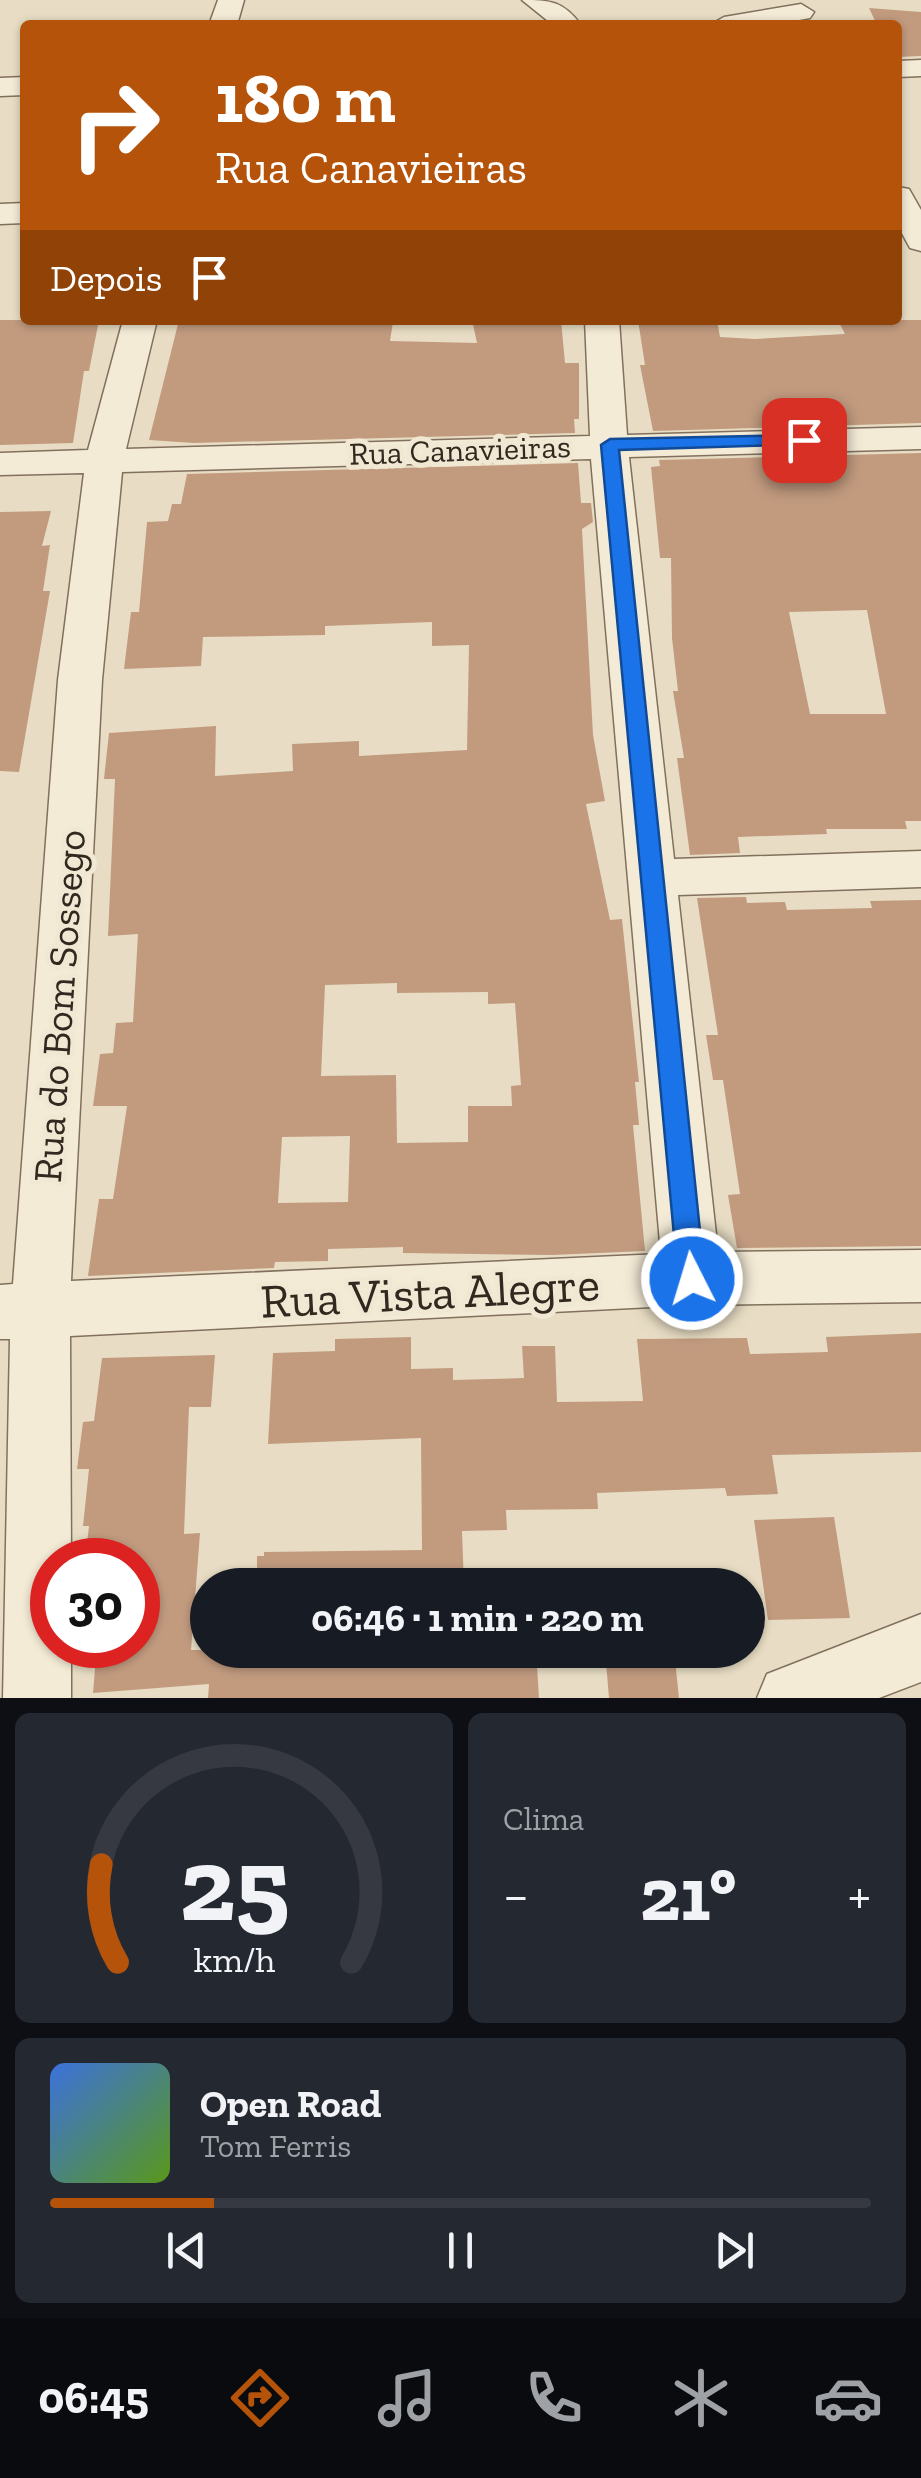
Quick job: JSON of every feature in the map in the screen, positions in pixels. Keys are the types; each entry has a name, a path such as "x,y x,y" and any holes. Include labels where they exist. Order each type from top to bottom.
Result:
{"street":[{"path":"535,0 564,20"},
{"path":"754,20 802,12"},
{"path":"902,204 921,241"},
{"name":"Rua do Bom Sossego","path":"37,1698 20,1311 104,462 139,325"},
{"path":"602,325 610,445 692,1279"},
{"name":"Rua Canavieiras","path":"0,464 921,438"},
{"path":"653,878 921,869"},
{"name":"Rua Vista Alegre","path":"20,1311 692,1279 921,1276"},
{"path":"792,1698 921,1648"}],"building":[{"path":"869,8 921,12 921,56 902,57 902,20 875,20"},
{"path":"0,320 20,320 20,325 98,325 89,371 84,371 73,443 0,445"},
{"path":"902,320 921,320 921,423 653,431 640,365 645,365 639,325 718,325 720,337 755,339 845,334 840,325 902,325"},
{"path":"178,325 393,325 390,341 477,343 473,325 561,325 565,363 579,363 579,419 574,419 575,433 194,443 149,440"},
{"path":"921,453 921,821 905,821 907,829 826,829 827,834 738,837 740,853 690,855 677,758 684,758 673,691 678,691 672,638 671,558 660,558 651,467 660,466 659,460","holes":["867,610 886,714 810,714 789,612"]},
{"path":"578,463 581,503 591,503 593,522 582,529 593,735 605,801 586,804 610,920 622,919 639,1082 635,1082 639,1125 633,1125 645,1251 552,1255 403,1253 403,1247 328,1249 328,1261 275,1262 274,1268 88,1276 99,1199 113,1199 127,1106 93,1106 100,1054 113,1053 116,1023 133,1022 138,934 108,936 115,779 104,779 109,733 216,726 215,776 293,771 292,744 359,741 359,756 467,750 469,645 432,646 432,622 325,626 325,635 203,637 201,666 124,669 131,612 139,612 147,522 168,521 172,504 181,504 187,474","holes":["397,983 397,993 488,992 488,1004 515,1003 521,1085 511,1086 512,1106 468,1106 468,1142 397,1143 396,1075 321,1076 325,985","350,1136 348,1202 278,1203 282,1137"]},
{"path":"51,511 42,546 50,545 43,591 50,591 19,772 0,771 0,512"},
{"path":"746,897 747,903 785,902 787,910 872,908 870,901 921,900 921,1246 737,1248 728,1195 740,1194 723,1080 713,1080 706,1035 718,1035 697,898"},
{"path":"921,1333 921,1452 772,1455 778,1494 727,1496 725,1488 597,1493 598,1509 506,1510 507,1530 462,1531 463,1568 257,1568 257,1556 264,1556 264,1552 422,1550 421,1438 268,1444 273,1353 335,1351 335,1339 411,1337 411,1369 453,1368 453,1380 524,1378 522,1346 555,1346 557,1402 643,1401 637,1339 747,1338 750,1354 828,1352 826,1337"},
{"path":"215,1355 211,1407 189,1407 184,1534 200,1533 197,1568 190,1568 190,1668 537,1668 539,1698 208,1698 209,1684 93,1693 95,1668 160,1668 160,1538 88,1538 89,1526 83,1526 89,1469 77,1469 83,1422 94,1421 102,1358"},
{"path":"834,1517 850,1618 768,1620 765,1568 761,1568 754,1520"},
{"path":"606,1668 676,1668 679,1698 609,1698"}],"route":[{"path":"692,1279 610,445 804,440"}]}
